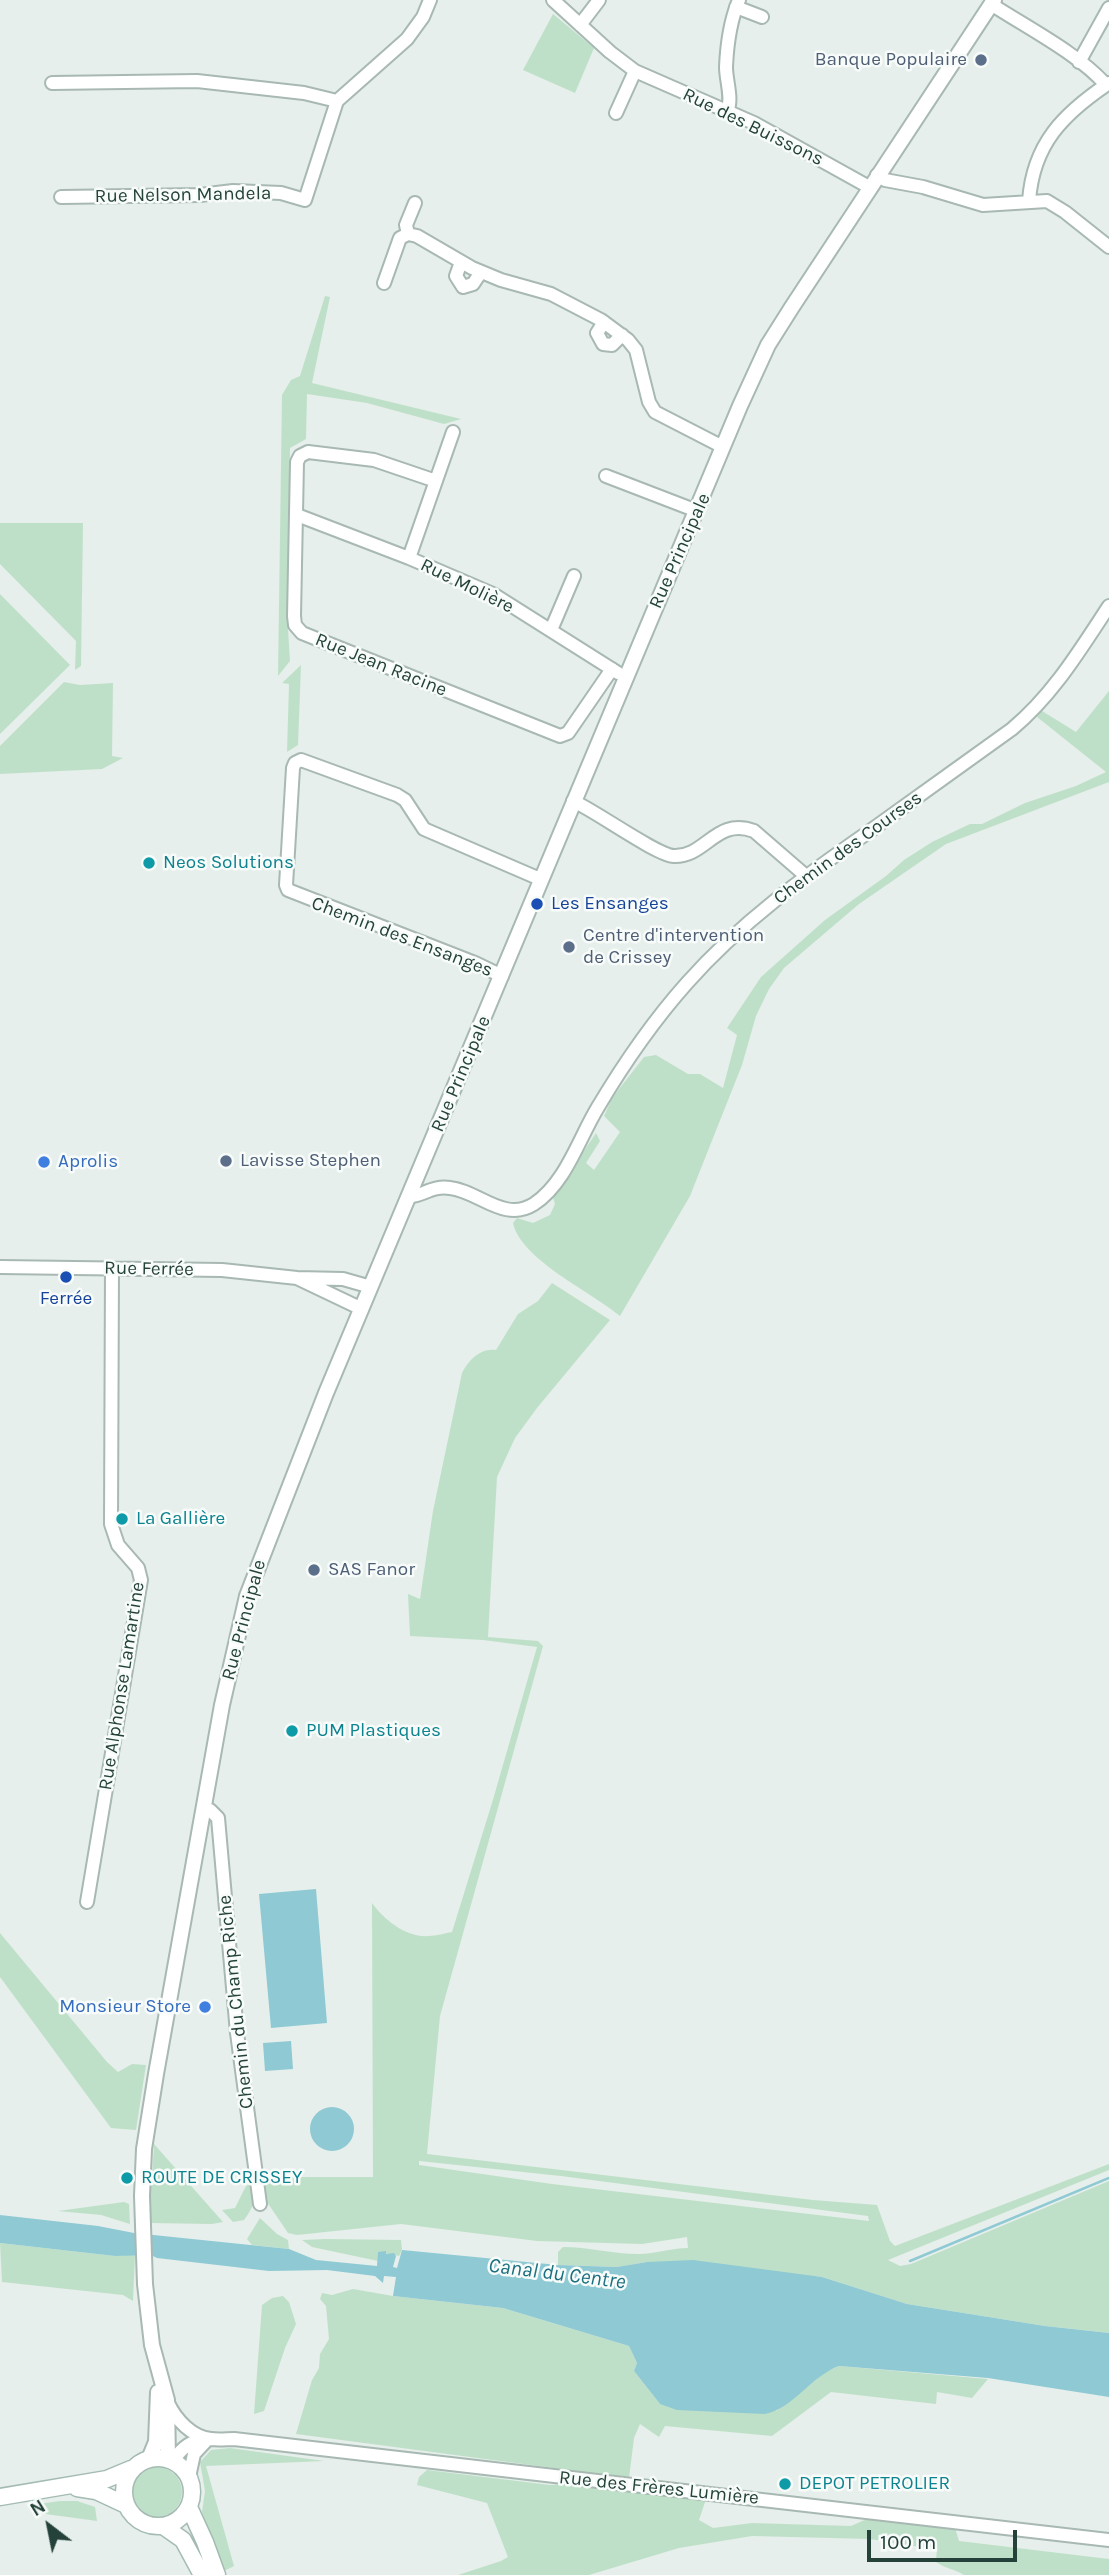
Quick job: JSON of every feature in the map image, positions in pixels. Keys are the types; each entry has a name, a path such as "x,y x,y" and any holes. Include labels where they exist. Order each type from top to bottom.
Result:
{"main road":[{"path":"0,2497 117,2477 149,2459 170,2460 189,2477 192,2492 189,2507 178,2519 163,2526"},
{"path":"125,2505 123,2487 131,2469"},
{"path":"67,2487 96,2491 125,2505 135,2519 142,2523 163,2526 183,2540 202,2575"},
{"path":"189,2507 217,2575"}],"street":[{"path":"52,83 197,81 304,93 337,101 407,39 423,17 430,0"},
{"name":"Rue des Buissons","path":"553,0 635,71 873,181 884,180 923,187 983,205 1029,201"},
{"path":"580,24 599,0"},
{"path":"992,2 1097,74 1107,84 1065,118 1049,135 1032,177 1029,201 1047,201 1109,247"},
{"name":"Rue Principale","path":"159,2377 148,2314 143,2226 142,2182 146,2141 203,1811 227,1682 247,1596 326,1393 502,976 540,878 768,345 992,2"},
{"path":"727,112 730,105 726,68 728,38 737,4 762,17"},
{"path":"1079,62 1109,8"},
{"path":"617,113 635,71"},
{"name":"Rue Nelson Mandela","path":"61,197 200,195 233,191 281,194 305,200 337,101"},
{"path":"408,234 406,225 415,203"},
{"path":"384,283 400,238 408,234 418,236 481,272 551,294 604,322 632,343 639,354 649,402 655,412 723,447"},
{"path":"461,262 456,276 463,286 473,284 481,272"},
{"path":"604,322 597,333 603,344 612,345 622,335"},
{"path":"409,558 453,432"},
{"name":"Rue Jean Racine","path":"436,481 374,460 312,453 300,456 297,463 295,625 302,633 561,736 568,733 612,669"},
{"path":"606,477 697,511"},
{"name":"Rue Molière","path":"297,516 409,558 493,594 627,679"},
{"path":"551,630 574,576"},
{"name":"Chemin des Courses","path":"410,1196 414,1197 432,1188 450,1188 474,1195 502,1209 526,1208 546,1194 563,1172 598,1107 687,982 750,921 806,876 1002,737 1036,709 1109,606"},
{"name":"Chemin des Ensanges","path":"502,976 383,926 293,894 286,886 295,763 301,760 397,795 405,800 424,830 540,878"},
{"path":"573,801 666,855 691,852 725,830 744,828 754,831 806,876"},
{"name":"Rue Ferrée","path":"0,1267 222,1270 297,1278 343,1279 371,1287"},
{"name":"Rue Alphonse Lamartine","path":"87,1902 141,1580 138,1568 118,1545 111,1524 112,1268"},
{"name":"Rue Ferrée","path":"297,1278 362,1309"},
{"name":"Chemin du Champ Riche","path":"203,1811 210,1810 218,1818 237,2033 260,2204"},
{"path":"159,2377 174,2416 186,2427 208,2439 194,2454 189,2477"},
{"path":"149,2459 156,2442 159,2377"},
{"path":"167,2400 170,2460"},
{"name":"Rue des Frères Lumière","path":"170,2460 190,2443 208,2439 234,2439 1109,2540"}],"green space":[{"path":"553,14 594,48 575,93 523,70"},
{"path":"325,296 330,297 312,383 461,419 444,424 367,403 307,394 306,439 290,448 290,661 278,676 282,395 291,380 300,376"},
{"path":"0,523 83,523 81,666 75,670 76,641 0,564"},
{"path":"0,594 70,665 0,734"},
{"path":"301,665 298,745 287,752 289,684 282,683"},
{"path":"64,682 80,685 113,683 112,756 123,758 102,769 0,774 0,746"},
{"path":"1109,691 1109,782 946,844 859,904 784,968 769,989 756,1016 742,1065 690,1196 620,1316 529,1250 513,1223 517,1218 533,1223 550,1215 555,1204 553,1197 596,1133 600,1141 586,1163 594,1170 620,1132 604,1116 612,1098 644,1057 656,1055 688,1074 700,1074 723,1088 737,1035 727,1028 761,977 825,920 932,842 970,824 982,824 1025,803 1076,786 1106,772 1037,717 1042,711 1076,732"},
{"path":"552,1283 610,1320 515,1438 497,1477 488,1637 538,1641 543,1646 440,2016 427,2154 813,2200 877,2205 890,2241 895,2246 1109,2164 1109,2170 888,2260 900,2266 911,2264 1109,2181 1109,2333 1045,2326 907,2304 822,2277 647,2262 618,2267 558,2265 558,2252 563,2247 645,2254 688,2248 687,2237 642,2244 537,2241 401,2224 297,2235 288,2233 265,2199 263,2177 373,2177 372,1903 383,1916 412,1934 432,1936 452,1932 492,1803 537,1647 483,1640 410,1636 408,1594 420,1599 433,1511 462,1373 476,1356 485,1351 496,1350 518,1314 538,1301","holes":["419,2161 561,2176 868,2216 869,2221 552,2184 419,2165"]},
{"path":"0,1933 118,2072 132,2064 146,2065 136,2130 111,2128 0,1977"},
{"path":"154,2144 223,2222 150,2223 147,2191 152,2182"},
{"path":"255,2181 255,2197 250,2211 244,2220 233,2222 222,2210 235,2208 246,2186"},
{"path":"124,2202 129,2204 130,2224 101,2215 58,2211"},
{"path":"260,2218 288,2240 289,2249 252,2245 247,2239"},
{"path":"302,2240 401,2240 402,2250 399,2256 378,2252 378,2261 312,2247"},
{"path":"0,2243 115,2256 135,2254 133,2301 123,2295 2,2282"},
{"path":"353,2289 503,2308 629,2346 637,2363 634,2371 660,2404 776,2411 827,2371 839,2366 988,2379 972,2398 937,2392 936,2404 831,2392 772,2436 665,2426 659,2437 640,2424 634,2438 629,2478 296,2434 312,2380 319,2368 320,2354 329,2339 326,2306 320,2299 322,2293 332,2295"},
{"path":"283,2296 289,2302 296,2324 264,2411 254,2414 262,2305 272,2298"},
{"path":"230,2448 324,2461 206,2466 234,2566 224,2571 202,2512 205,2491 200,2462 211,2450"},
{"path":"157,2467 174,2475 182,2492 174,2509 157,2517 140,2509 132,2492 140,2475"},
{"path":"427,2470 550,2485 572,2484 706,2499 699,2520 713,2528 752,2523 851,2526 869,2518 955,2528 959,2541 1109,2559 1109,2575 964,2575 936,2562 937,2547 870,2539 752,2536 679,2548 589,2575 458,2575 508,2557 487,2503 417,2485 419,2477"},
{"path":"77,2501 95,2507 97,2521 38,2513 35,2509 38,2504"}],"water":[{"path":"316,1889 327,2023 271,2028 259,1894"},
{"path":"291,2041 293,2069 265,2071 263,2043"},
{"path":"332,2107 348,2113 354,2129 348,2145 332,2151 316,2145 310,2129 316,2113"},
{"name":"Canal du Centre","path":"0,2215 98,2226 134,2233 289,2249 316,2260 377,2266 378,2252 386,2251 386,2254 394,2253 396,2256 393,2267 397,2268 402,2250 558,2265 617,2267 647,2262 693,2260 822,2277 907,2304 1045,2326 1109,2333 1109,2397 988,2378 839,2366 820,2377 785,2405 765,2414 677,2410 660,2404 634,2371 637,2363 629,2346 503,2308 393,2296 396,2277 384,2276 383,2283 375,2276 327,2270 269,2271 157,2258 151,2255 115,2256 0,2243"}],"waterway":[{"path":"910,2261 1109,2178"}],"place":[{"name":"Banque Populaire","path":"981,60"},
{"name":"Neos Solutions","path":"149,863"},
{"name":"Les Ensanges","path":"537,904"},
{"name":"Centre d'intervention de Crissey","path":"569,947"},
{"name":"Lavisse Stephen","path":"226,1161"},
{"name":"Aprolis","path":"44,1162"},
{"name":"Ferrée","path":"66,1277"},
{"name":"La Gallière","path":"122,1519"},
{"name":"SAS Fanor","path":"314,1570"},
{"name":"PUM Plastiques","path":"292,1731"},
{"name":"Monsieur Store","path":"205,2007"},
{"name":"ROUTE DE CRISSEY","path":"127,2178"},
{"name":"DEPOT PETROLIER","path":"785,2484"}]}
